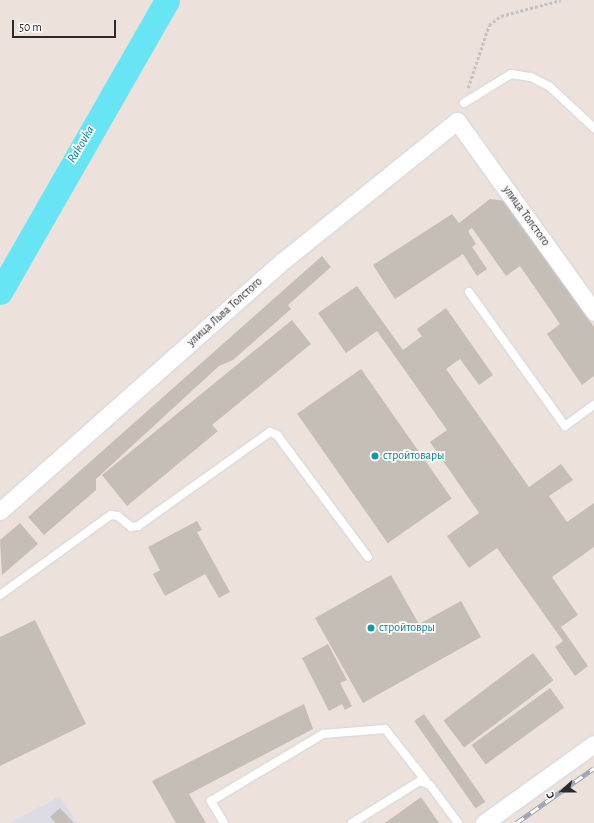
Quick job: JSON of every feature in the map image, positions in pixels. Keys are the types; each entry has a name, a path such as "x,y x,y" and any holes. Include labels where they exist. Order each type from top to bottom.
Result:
{"street":[{"name":"улица Толстого","path":"457,120 594,312"},
{"name":"улица Льва Толстого","path":"0,511 284,260 457,120"},
{"path":"484,823 594,744"}],"lane":[{"path":"464,103 511,74 531,77 549,86 594,128"},
{"path":"469,292 565,426 594,405"},
{"path":"0,595 111,515 118,516 131,527 138,526 270,432 277,435 368,557"},
{"path":"224,823 211,801 324,734 385,729 458,823"},
{"path":"352,823 420,781 426,781"}],"path":[{"path":"464,103 490,25 501,16 561,0"}],"shaded area":[{"path":"60,796 77,823 9,823"}],"building":[{"path":"490,199 506,201 594,327 594,376 582,385 547,334 560,324 520,266 506,276 472,228 468,231 476,244 472,247 487,269 477,276 463,254 395,299 373,265 452,214 459,223"},
{"path":"322,256 331,267 288,305 291,309 233,360 219,366 96,479 96,490 44,535 28,517"},
{"path":"357,286 403,350 422,336 417,329 446,308 493,375 479,385 460,359 446,369 529,487 561,464 573,480 549,496 567,522 594,503 594,547 552,577 578,615 561,627 588,666 575,676 555,647 563,641 497,548 469,568 447,536 479,513 430,442 447,430 377,331 346,353 318,313"},
{"path":"292,320 311,344 212,425 218,431 127,506 102,475"},
{"name":"стройтовары","path":"361,369 452,498 388,543 297,414"},
{"path":"197,521 202,530 197,532 230,592 219,598 205,574 165,596 153,574 160,570 148,547"},
{"path":"20,523 38,544 2,575 0,540"},
{"path":"391,575 419,624 461,601 481,637 363,703 315,618"},
{"path":"35,620 86,724 0,766 0,637"},
{"path":"328,644 347,680 340,683 352,706 345,710 342,704 329,711 302,658"},
{"path":"533,653 553,680 464,748 444,720"},
{"path":"550,688 564,707 486,764 472,745"},
{"path":"304,704 313,729 189,794 206,823 176,823 152,781"},
{"path":"424,714 485,802 476,809 414,721"},
{"path":"421,797 439,823 385,823"},
{"path":"60,808 74,823 56,823 50,817"}],"waterway":[{"name":"Rakovka","path":"0,292 167,0"}],"railway":[{"path":"516,823 594,768"}],"place":[{"name":"стройтовары","path":"375,456"},
{"name":"стройтовры","path":"371,628"}]}
